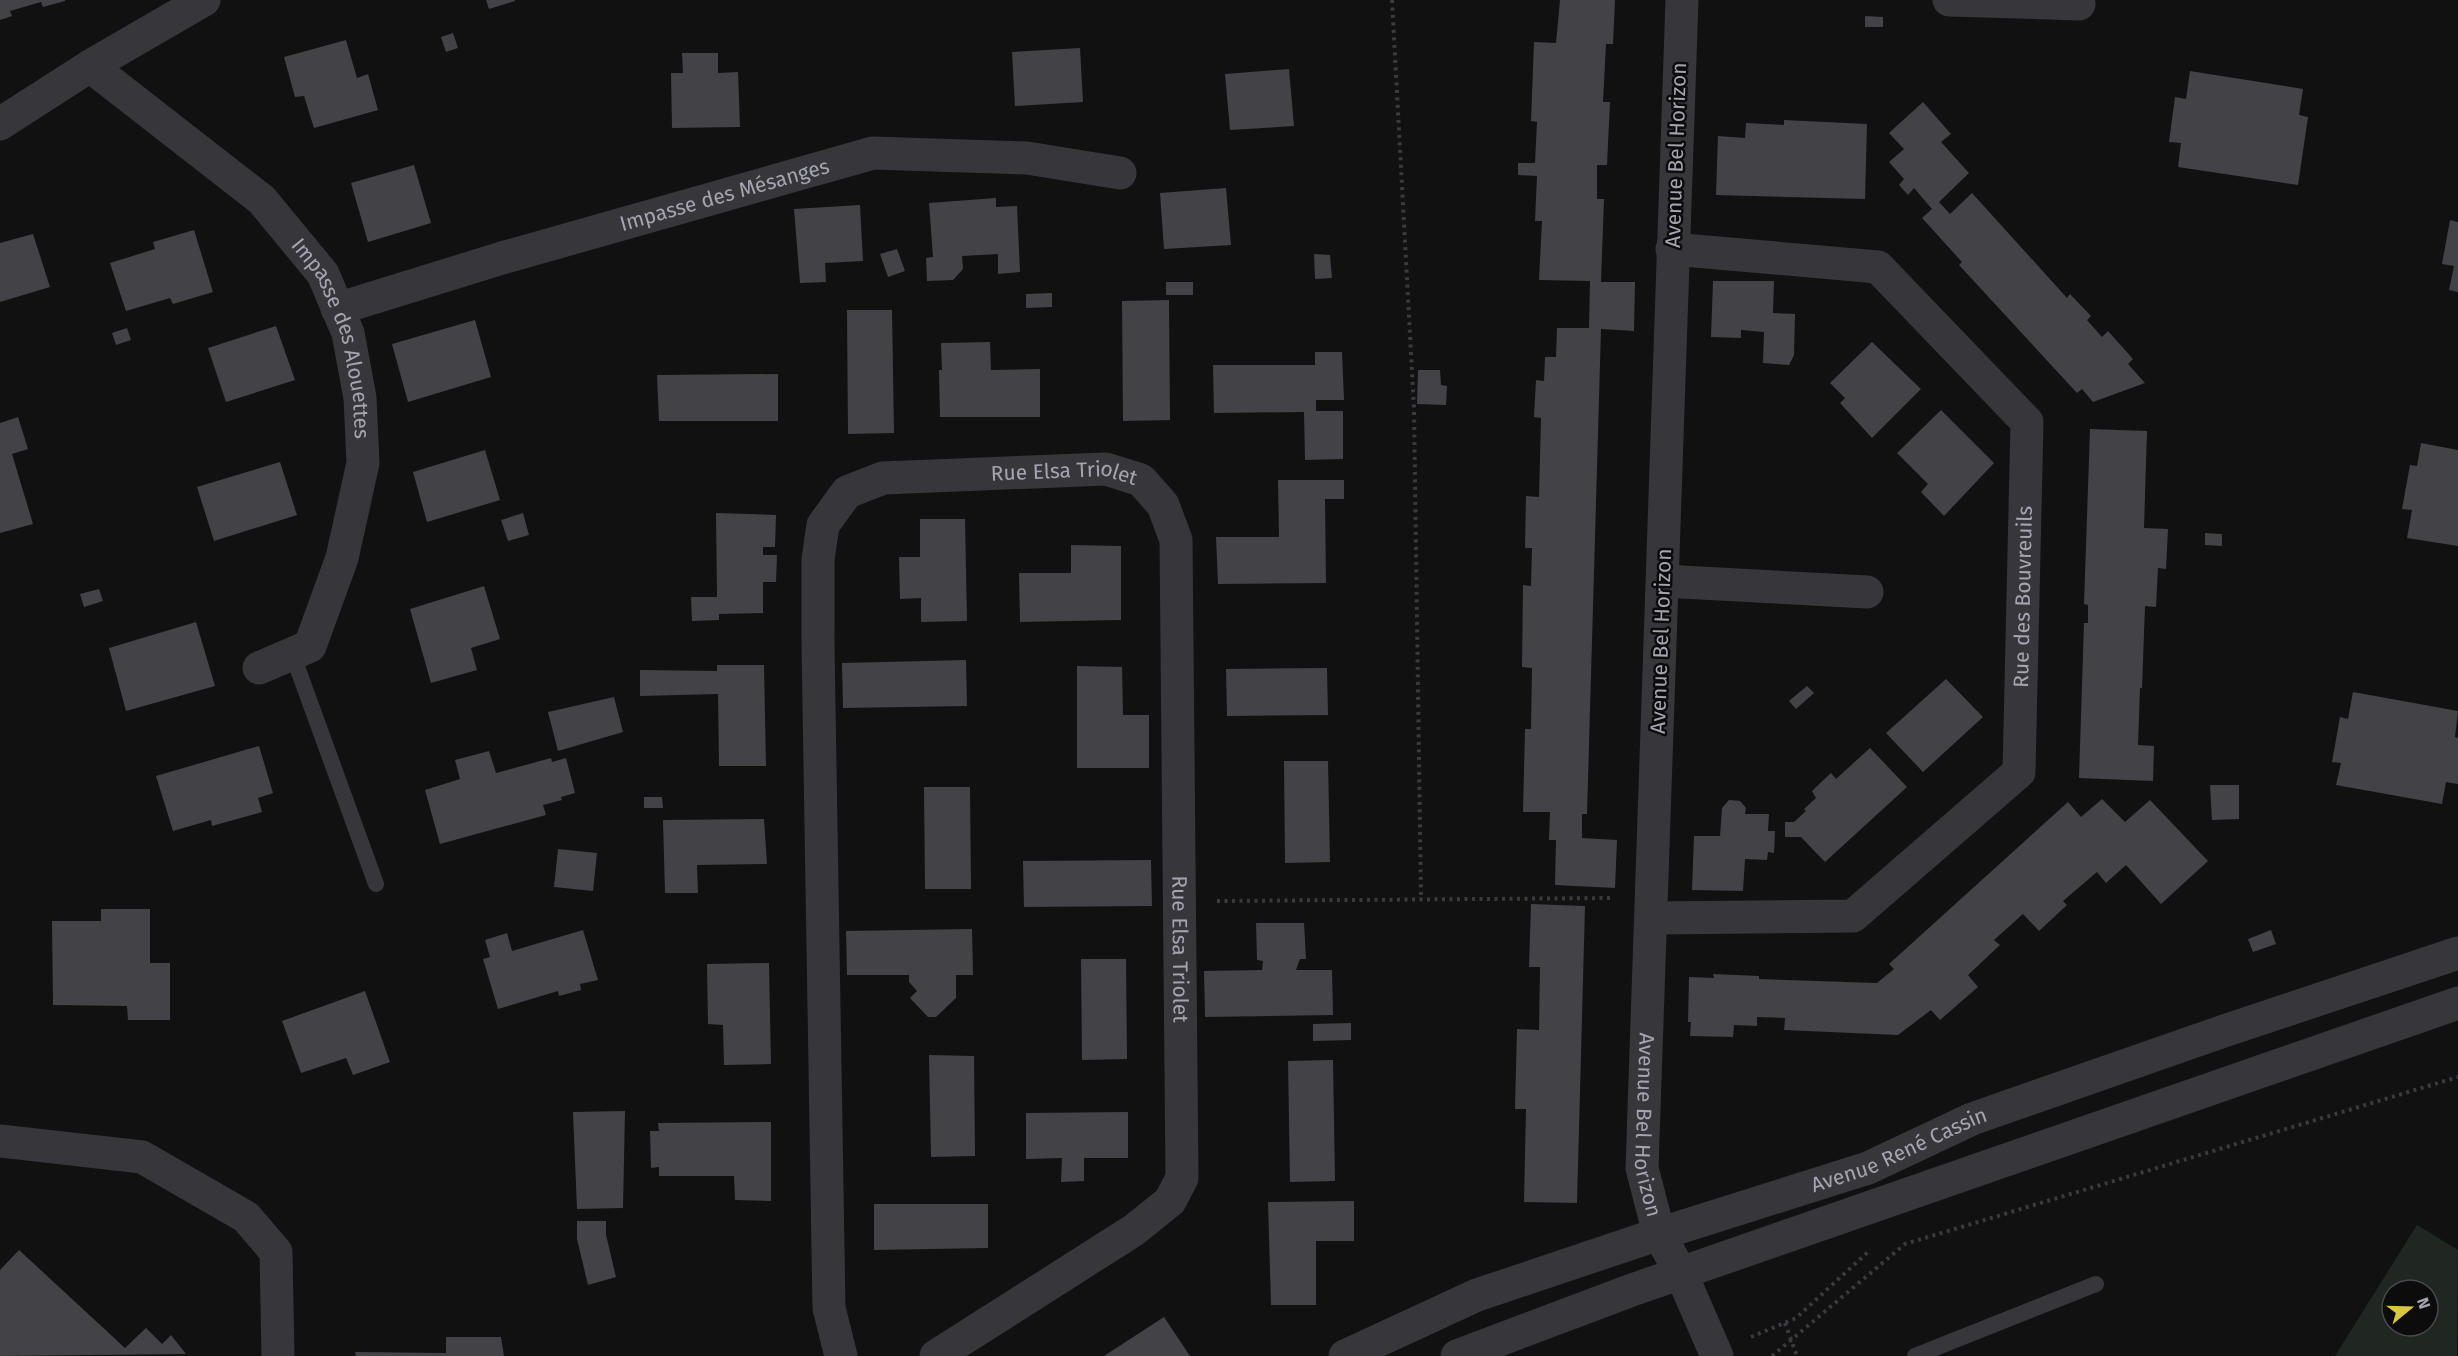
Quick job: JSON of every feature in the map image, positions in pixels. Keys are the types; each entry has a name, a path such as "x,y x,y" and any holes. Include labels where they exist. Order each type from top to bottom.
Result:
{"street":[{"path":"0,124 90,66 204,0"},
{"name":"Avenue Bel Horizon","path":"1682,0 1642,1168 1659,1234 1681,1273 1717,1356"},
{"path":"1950,0 2079,4"},
{"name":"Impasse des Alouettes","path":"90,66 262,200 323,274 348,333 360,398 363,463 342,558 310,646 259,668"},
{"name":"Impasse des Mésanges","path":"337,309 513,255 873,153 1027,158 1120,173"},
{"name":"Rue des Bouvreuils","path":"1652,908 1853,916 2019,772 2027,422 1878,267 1672,249"},
{"name":"Rue Elsa Triolet","path":"841,1356 829,1308 818,559 823,525 847,492 883,478 1106,469 1141,480 1163,505 1176,540 1182,1178 1170,1201 1134,1230 936,1356"},
{"path":"1663,581 1867,592"},
{"name":"Avenue René Cassin","path":"1345,1356 1477,1295 1868,1168 1972,1119 2458,953"},
{"name":"Avenue René Cassin","path":"1457,1356 1681,1273 2458,1003"},
{"path":"0,1142 142,1157 246,1217 276,1252 278,1356"}],"lane":[{"path":"292,653 376,884"},
{"path":"1915,1356 2096,1284"}],"path":[{"path":"1392,0 1414,409 1421,899"},
{"path":"1179,902 1421,899 1652,908"},
{"path":"1772,1356 1905,1244 2458,1077"},
{"path":"1785,1323 1797,1356"}],"shaded area":[{"path":"2417,1225 2458,1250 2457,1356 2335,1356 2380,1284 2380,1338 2440,1338 2440,1278 2384,1278"}],"building":[{"path":"0,0 65,1 43,7 41,2 10,11 12,16 0,20"},
{"path":"486,0 515,0 515,1 489,9"},
{"path":"1560,0 1615,0 1613,44 1606,44 1603,102 1610,102 1607,165 1597,165 1597,199 1604,199 1601,282 1635,282 1634,331 1601,329 1587,814 1582,814 1582,838 1617,840 1615,888 1555,885 1556,840 1549,840 1550,812 1523,812 1525,729 1531,729 1532,668 1522,667 1523,585 1531,586 1532,548 1525,548 1526,496 1539,497 1541,418 1534,417 1536,380 1544,381 1545,357 1556,357 1557,328 1589,328 1590,281 1539,280 1542,221 1535,221 1537,176 1518,175 1518,163 1535,163 1537,122 1531,121 1534,42 1556,43"},
{"path":"1865,16 1883,17 1883,27 1865,27"},
{"path":"453,33 458,48 446,52 441,37"},
{"path":"346,40 357,78 368,74 378,110 314,128 304,96 295,97 284,57"},
{"path":"1080,48 1083,102 1015,106 1012,52"},
{"path":"682,53 718,53 718,73 738,72 740,127 672,128 671,73 683,73"},
{"path":"1289,69 1294,126 1230,130 1225,74"},
{"path":"2190,71 2303,89 2299,115 2308,117 2298,185 2178,167 2181,143 2169,142 2175,97 2186,99"},
{"path":"1923,102 1951,134 1941,142 1969,173 1939,202 1950,214 1972,193 2067,298 2070,294 2091,316 2087,320 2102,337 2108,331 2133,359 2128,364 2145,383 2093,402 2082,389 2077,393 1959,265 1962,262 1922,218 1932,209 1914,188 1908,195 1899,185 1904,179 1889,162 1904,149 1889,133"},
{"path":"1784,120 1867,124 1865,199 1716,195 1718,136 1745,138 1746,123 1784,125"},
{"path":"414,165 431,223 368,242 351,183"},
{"path":"1226,188 1231,245 1164,249 1160,193"},
{"path":"996,198 996,207 1017,206 1020,272 998,274 998,254 962,256 963,269 953,280 927,281 926,258 933,257 929,203"},
{"path":"860,205 863,261 825,263 826,282 800,283 794,209"},
{"path":"2450,220 2458,222 2458,292 2449,290 2454,266 2442,264"},
{"path":"194,230 213,292 173,304 170,298 126,311 110,263 155,249 153,242"},
{"path":"33,234 50,287 0,302 0,243"},
{"path":"897,249 905,271 888,277 880,254"},
{"path":"1314,254 1330,255 1332,278 1315,279"},
{"path":"1713,281 1774,281 1773,313 1795,314 1794,355 1789,365 1763,363 1764,332 1741,330 1741,338 1711,337"},
{"path":"1166,282 1193,282 1193,295 1166,295"},
{"path":"1052,293 1052,307 1026,308 1026,294"},
{"path":"1169,300 1170,420 1123,421 1122,301"},
{"path":"847,310 892,310 894,433 848,434"},
{"path":"475,320 491,377 408,402 392,344"},
{"path":"276,326 295,380 226,402 208,348"},
{"path":"127,328 131,340 116,345 112,333"},
{"path":"990,342 991,370 1040,369 1040,417 940,417 941,343"},
{"path":"1872,342 1921,389 1872,438 1840,403 1845,398 1830,383"},
{"path":"1315,352 1342,352 1344,400 1316,400 1316,411 1343,411 1343,459 1305,460 1304,412 1214,413 1213,365 1315,365"},
{"path":"1418,370 1440,370 1441,385 1447,386 1446,405 1417,404"},
{"path":"778,374 778,421 659,421 657,375"},
{"path":"1941,410 1994,463 1944,516 1921,492 1928,484 1897,453"},
{"path":"18,417 28,449 12,454 33,524 0,533 0,423"},
{"path":"2090,429 2147,431 2144,528 2168,529 2166,569 2158,568 2156,607 2145,606 2142,688 2140,688 2138,745 2154,746 2153,781 2079,778 2084,623 2088,623 2088,605 2084,604"},
{"path":"2421,443 2458,450 2458,546 2407,538 2412,510 2402,509 2410,465 2417,466"},
{"path":"485,450 500,500 427,522 413,472"},
{"path":"280,462 297,515 214,541 197,487"},
{"path":"1278,480 1344,480 1344,499 1325,499 1326,583 1218,584 1216,537 1279,537"},
{"path":"523,513 529,535 508,541 501,520"},
{"path":"716,513 776,515 775,547 763,547 763,555 777,555 776,582 763,582 763,613 719,614 719,620 692,621 691,597 717,597"},
{"path":"920,519 965,519 967,621 921,622 921,598 900,599 899,557 920,557"},
{"path":"2205,533 2222,534 2222,546 2205,545"},
{"path":"1071,545 1121,546 1121,620 1020,622 1019,573 1071,573"},
{"path":"484,586 500,639 471,648 477,670 431,683 410,609"},
{"path":"99,589 103,601 84,607 80,594"},
{"path":"196,622 215,686 126,711 109,648"},
{"path":"966,660 967,706 843,708 842,663"},
{"path":"717,665 764,665 766,766 719,766 718,694 640,696 640,670 717,671"},
{"path":"1077,666 1122,667 1123,715 1149,715 1149,768 1077,768"},
{"path":"1327,668 1328,715 1227,716 1226,669"},
{"path":"1946,679 1983,717 1923,772 1886,733"},
{"path":"1807,686 1814,693 1796,709 1789,701"},
{"path":"2353,692 2458,711 2455,737 2458,738 2458,784 2446,782 2442,804 2336,785 2341,763 2332,762 2340,717 2348,719"},
{"path":"614,697 623,732 558,751 548,712"},
{"path":"259,746 273,793 258,798 262,812 212,826 211,820 173,831 156,776"},
{"path":"1870,748 1907,787 1825,862 1801,837 1785,837 1785,822 1794,822 1806,811 1804,809 1816,798 1812,791 1831,773 1836,779"},
{"path":"489,751 496,773 551,758 552,762 566,758 575,793 561,797 562,800 543,805 546,815 440,844 425,790 460,779 455,760"},
{"path":"1284,761 1328,761 1330,862 1285,863"},
{"path":"2210,785 2239,785 2239,819 2212,820"},
{"path":"924,787 970,787 971,889 925,889"},
{"path":"644,797 662,797 663,808 644,808"},
{"path":"2102,799 2125,822 2150,800 2208,861 2161,904 2126,865 2106,883 2097,872 2063,901 2067,905 2039,931 2023,914 1994,940 2000,945 1968,975 1978,987 1940,1020 1931,1010 1898,1035 1784,1030 1785,1018 1757,1017 1757,1026 1734,1025 1733,1037 1690,1036 1689,977 1714,978 1713,974 1759,976 1759,979 1877,983 1894,969 1889,964 2068,802 2081,817"},
{"path":"1729,800 1740,801 1746,808 1745,814 1769,814 1768,831 1775,831 1774,853 1768,852 1767,860 1745,859 1743,891 1692,890 1694,836 1720,836 1722,808"},
{"path":"764,819 767,864 697,865 698,893 665,893 663,820"},
{"path":"558,849 597,853 593,891 554,887"},
{"path":"1151,860 1152,906 1024,907 1023,861"},
{"path":"1531,904 1585,906 1577,1203 1524,1202 1526,1109 1515,1109 1517,1029 1539,1030 1540,967 1529,967"},
{"path":"101,909 150,909 150,963 170,963 170,1020 128,1020 127,1006 53,1005 52,921 101,921"},
{"path":"1256,923 1304,923 1306,959 1300,959 1296,970 1332,970 1333,1015 1205,1017 1204,971 1262,970 1263,961 1257,960"},
{"path":"972,929 973,975 956,975 956,998 936,1017 928,1017 910,998 917,991 909,982 909,975 847,975 846,931"},
{"path":"583,930 598,980 580,984 581,990 559,996 558,991 498,1009 483,959 490,957 485,940 507,933 512,951"},
{"path":"2271,930 2276,944 2253,952 2248,939"},
{"path":"1081,959 1126,959 1127,1059 1082,1060"},
{"path":"769,963 771,1064 724,1065 723,1025 708,1024 707,964"},
{"path":"365,991 390,1062 353,1075 346,1058 301,1073 282,1021"},
{"path":"1351,1023 1351,1040 1313,1041 1313,1024"},
{"path":"929,1055 974,1056 975,1156 931,1157"},
{"path":"1333,1060 1335,1181 1290,1182 1288,1061"},
{"path":"625,1111 623,1208 577,1209 573,1112"},
{"path":"1128,1112 1128,1158 1084,1158 1084,1181 1061,1182 1062,1158 1026,1159 1026,1113"},
{"path":"771,1122 771,1201 735,1200 734,1176 659,1176 659,1167 651,1168 650,1131 659,1131 658,1123"},
{"path":"1354,1201 1354,1241 1316,1241 1316,1305 1271,1305 1268,1202"},
{"path":"874,1204 988,1204 988,1248 874,1250"},
{"path":"577,1221 606,1221 606,1235 616,1277 588,1285 577,1239"},
{"path":"19,1250 125,1348 146,1328 162,1344 171,1335 186,1354 0,1356 0,1270"},
{"path":"1164,1317 1190,1356 1104,1356"},
{"path":"446,1337 501,1337 504,1356 356,1356 355,1352 446,1353"}]}
